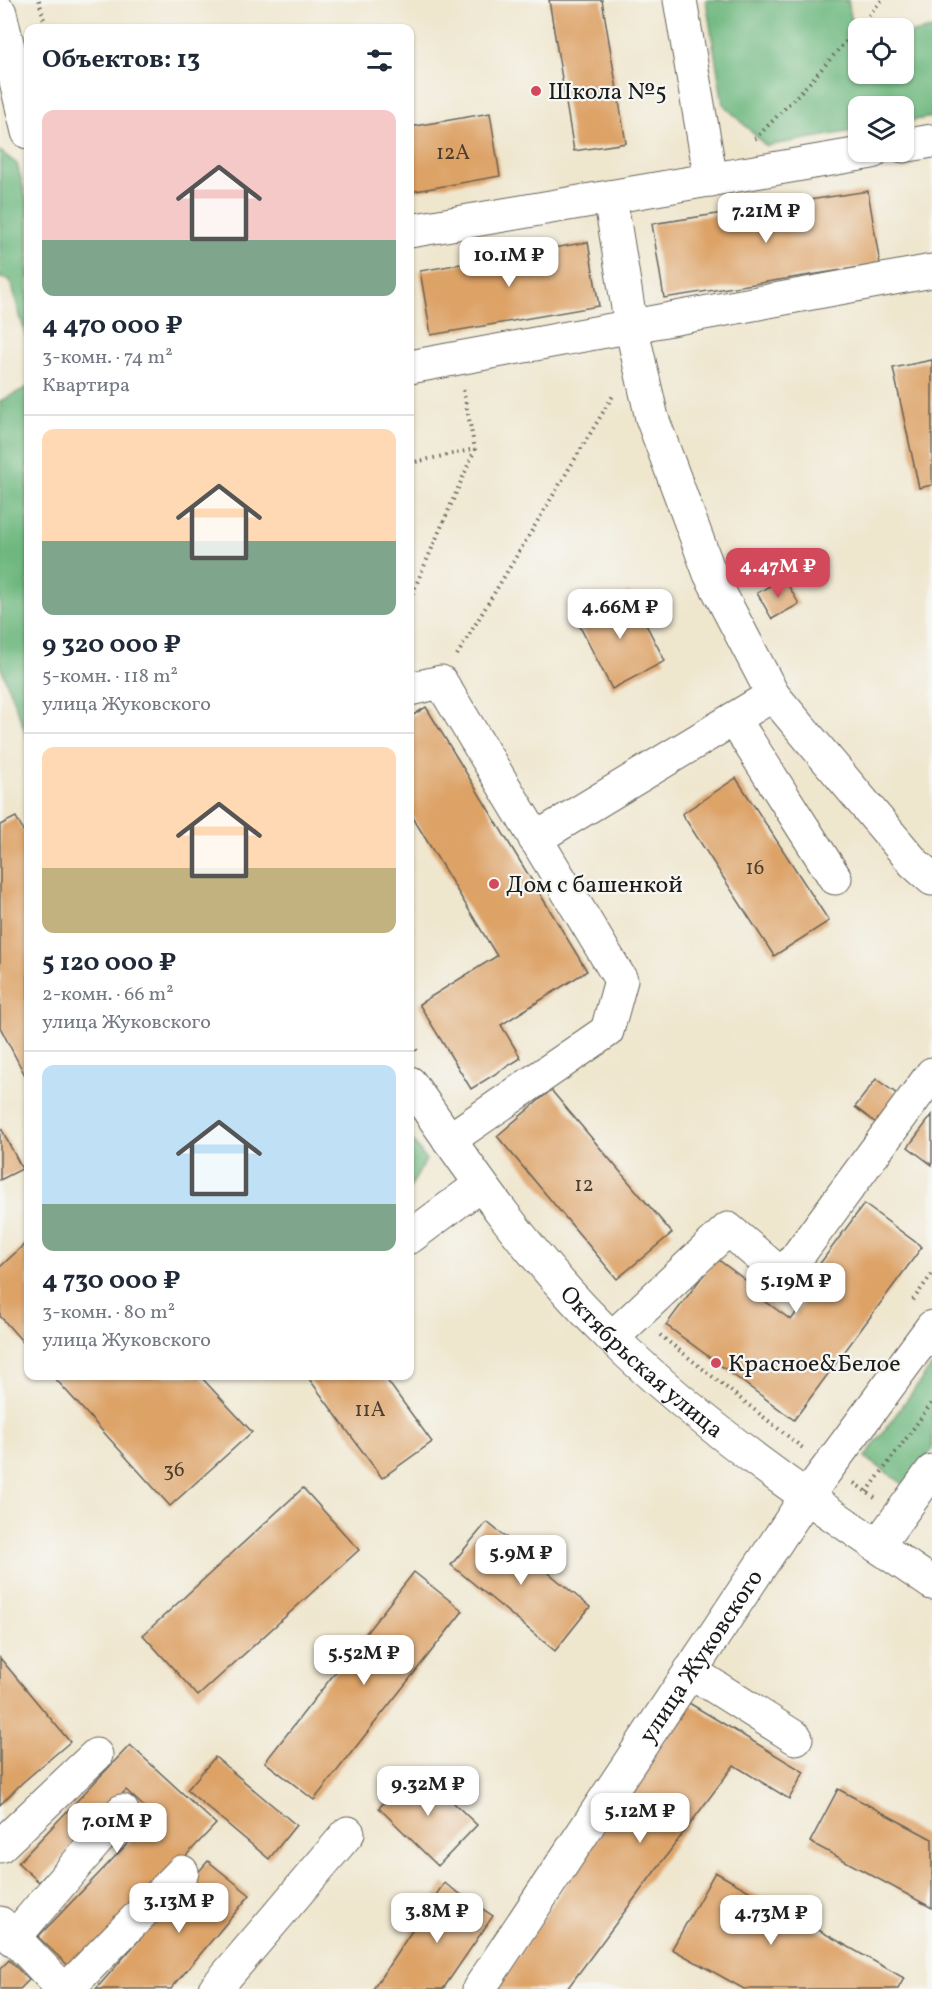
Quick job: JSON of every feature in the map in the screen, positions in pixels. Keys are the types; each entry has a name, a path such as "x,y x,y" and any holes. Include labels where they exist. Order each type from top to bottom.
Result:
{"street":[{"path":"680,0 711,180"},
{"path":"0,13 24,115"},
{"path":"914,144 932,141"},
{"path":"414,230 848,156"},
{"path":"610,197 634,340 652,418 710,574 773,695 914,863 932,879"},
{"path":"414,366 456,358 634,340 932,271"},
{"path":"414,688 441,682 621,980 607,1031 449,1140"},
{"path":"535,839 773,695"},
{"path":"734,719 835,878"},
{"path":"612,1338 728,1229 783,1276 932,1074"},
{"name":"Октябрьская улица","path":"414,1089 480,1185 548,1270 612,1338 704,1420 807,1496 932,1583"},
{"path":"414,1234 480,1185"},
{"name":"улица Жуковского","path":"479,1989 807,1496 816,1458 932,1327"},
{"path":"877,1546 932,1471"},
{"path":"690,1671 796,1738"},
{"path":"0,1846 96,1755"},
{"path":"122,1811 7,1931 65,1989 182,1872"},
{"path":"215,1989 348,1833"}],"path":[{"path":"39,0 45,24"},
{"path":"750,144 812,80 882,0"},
{"path":"441,682 634,340"},
{"path":"414,590 475,449 456,358"},
{"path":"414,462 475,449"},
{"path":"867,1492 932,1403"},
{"path":"816,1458 900,1515"}],"green space":[{"path":"706,0 848,0 851,18 848,18 848,84 914,84 914,33 932,29 932,117 914,120 914,96 848,96 848,132 766,146 723,104"},
{"path":"0,151 17,164 24,191 24,330 10,280 0,278"},
{"path":"24,389 24,728 0,665 0,401"},
{"path":"414,1143 426,1160 414,1181"},
{"path":"932,1365 932,1450 906,1486 865,1457"}],"building":[{"path":"549,0 602,0 626,143 574,151"},
{"path":"490,113 500,176 414,191 414,126"},
{"path":"868,191 880,264 664,298 652,224"},
{"path":"588,242 599,306 431,335 420,271"},
{"path":"932,360 932,485 919,488 893,368"},
{"path":"784,578 799,604 772,619 757,593"},
{"path":"629,592 665,661 612,689 576,619"},
{"name":"Дом с башенкой","path":"426,707 587,971 501,1025 521,1058 471,1089 419,1004 497,956 414,820 414,714"},
{"path":"736,778 829,921 774,956 682,814"},
{"path":"16,817 24,832 24,1073 0,1027 0,825"},
{"path":"876,1079 897,1094 876,1123 855,1107"},
{"path":"551,1090 672,1233 617,1279 497,1136"},
{"path":"932,1115 932,1165 908,1147"},
{"path":"0,1126 22,1169 0,1180"},
{"path":"864,1204 922,1247 794,1420 666,1325 716,1258 768,1297 765,1301 791,1320 807,1298 799,1292"},
{"path":"24,1245 24,1343 0,1316 0,1267"},
{"path":"57,1380 204,1380 252,1432 170,1506"},
{"path":"310,1380 387,1380 432,1442 382,1478"},
{"path":"303,1488 359,1550 198,1696 143,1635"},
{"path":"487,1522 590,1607 555,1651 451,1565"},
{"path":"414,1572 463,1611 314,1800 265,1762"},
{"path":"0,1658 70,1742 0,1805"},
{"path":"689,1703 804,1772 789,1799 734,1765 567,1989 495,1989"},
{"path":"130,1745 216,1824 75,1972 38,1937 154,1816 126,1790 39,1882 18,1863"},
{"path":"215,1757 296,1825 269,1859 187,1790"},
{"path":"417,1768 477,1825 438,1866 379,1808"},
{"path":"838,1789 932,1839 932,1908 810,1842"},
{"path":"208,1861 250,1895 171,1989 96,1989"},
{"path":"715,1872 904,1978 898,1989 744,1989 672,1949"},
{"path":"444,1883 493,1916 443,1989 373,1989"},
{"path":"9,1960 29,1980 20,1989 0,1989 0,1969"}],"place":[{"name":"Школа №5","path":"536,91"},
{"name":"Дом с башенкой","path":"494,884"},
{"name":"Красное&Белое","path":"716,1363"}]}
